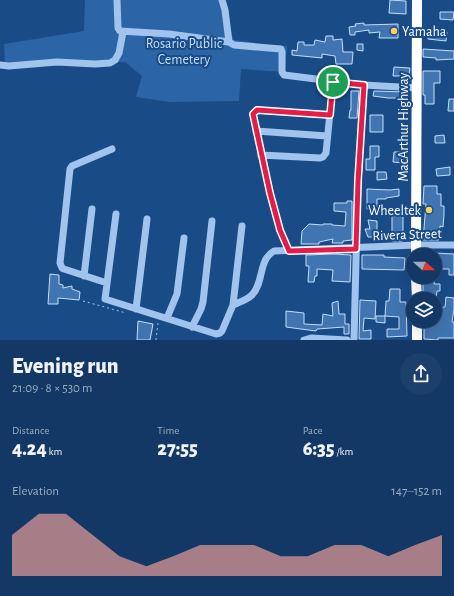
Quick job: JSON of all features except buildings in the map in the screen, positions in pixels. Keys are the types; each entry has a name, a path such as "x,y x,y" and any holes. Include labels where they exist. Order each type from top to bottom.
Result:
{"highway":[{"name":"MacArthur Highway","path":"416,248 417,0"},
{"path":"417,328 417,340"}],"street":[{"path":"117,0 118,30 123,32 169,34 229,42 234,45 280,49 282,52 282,74 284,75 333,82 417,88"},
{"path":"222,0 225,10 229,42"},
{"path":"0,65 9,66 66,62 95,64 110,63 115,60 119,53 123,32"},
{"path":"261,155 322,158 326,153 333,82"},
{"path":"354,340 358,181 364,85"},
{"path":"289,251 280,230 261,155 253,116 254,112 257,110 330,115"},
{"path":"256,131 328,136"},
{"path":"107,283 64,269 60,263 69,172 72,166 112,149"},
{"path":"84,276 92,209"},
{"path":"116,214 105,297 106,299 216,334 222,331 233,305 242,226"},
{"path":"136,309 147,219"},
{"path":"192,327 203,302 212,221"},
{"path":"167,318 177,294 184,238"},
{"name":"Rivera Street","path":"435,248 454,246"},
{"name":"Rivera Street","path":"233,305 249,298 256,291 264,264 270,254 274,252 356,249 406,250"},
{"path":"307,339 347,340"}],"path":[{"path":"83,301 129,314"},
{"path":"156,340 157,322"}],"green space":[{"name":"Rosario Public Cemetery","path":"85,0 225,0 234,40 287,46 285,72 241,69 239,101 170,102 136,97 142,76 125,62 5,64 4,44 84,31"}],"place":[{"name":"Yamaha","path":"394,31"},
{"name":"Wheeltek","path":"429,210"}],"route":[{"path":"333,82 364,85 358,181 356,249 289,251 280,230 270,193 253,114 257,110 330,115 333,82"}]}
